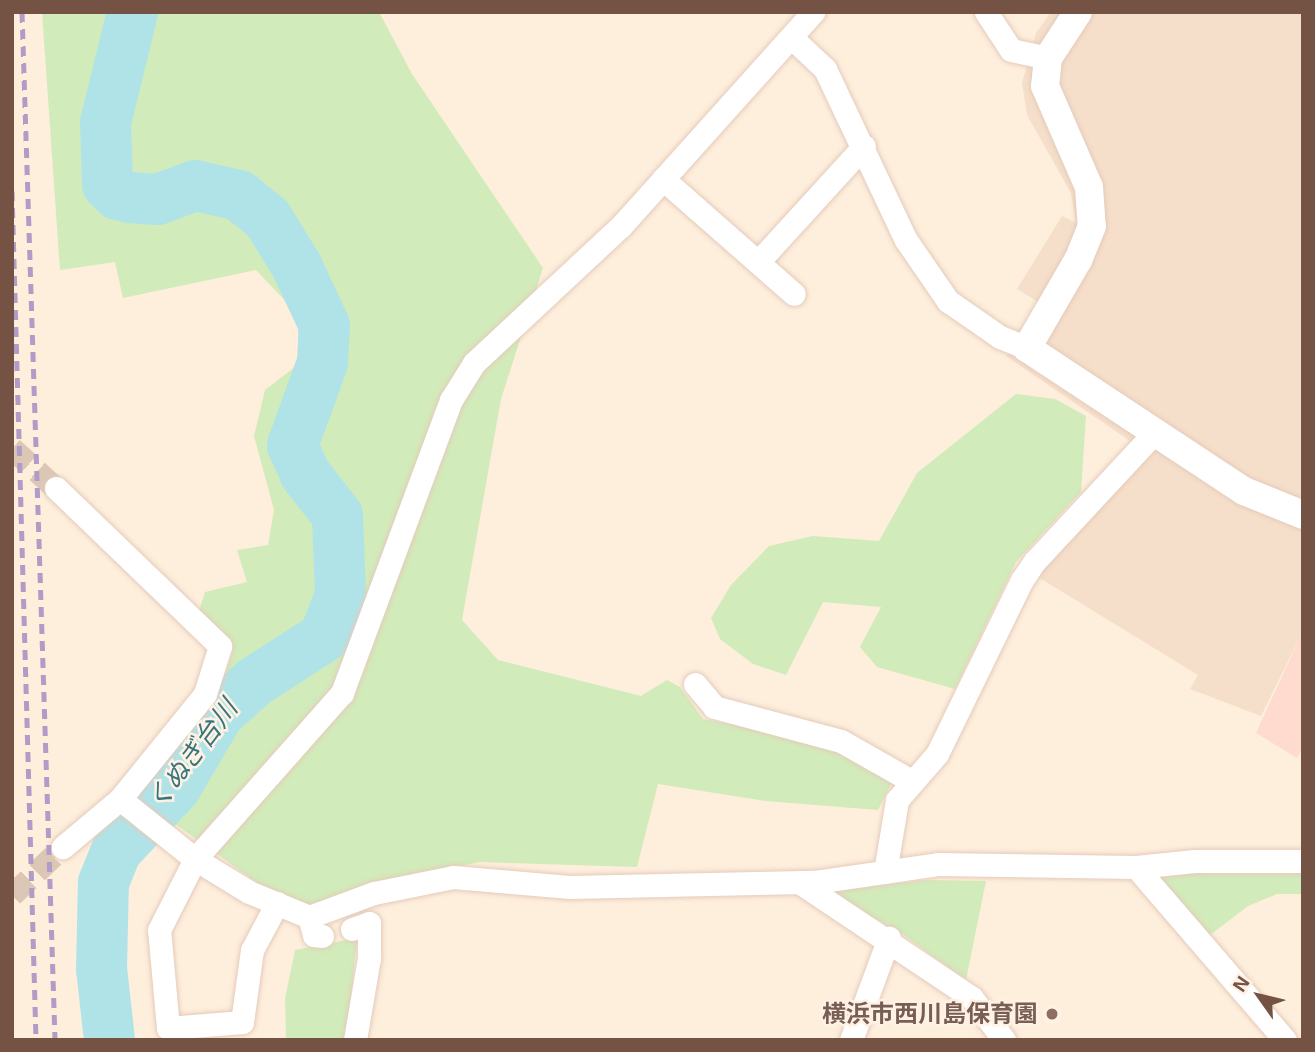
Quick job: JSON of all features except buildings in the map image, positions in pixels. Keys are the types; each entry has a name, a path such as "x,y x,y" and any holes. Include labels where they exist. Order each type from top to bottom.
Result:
{"street":[{"path":"277,903 252,950 242,1022 168,1028 159,930 195,859 342,693 451,400 474,363 621,226 813,12"},
{"path":"986,12 1011,50 1048,58"},
{"path":"1027,348 1078,260 1092,226 1089,187 1045,86 1048,58 1078,12"},
{"path":"791,37 825,69 864,146 906,240 948,301 1000,337 1027,348 1244,491 1303,515"},
{"path":"758,262 864,146"},
{"path":"663,179 794,294"},
{"path":"885,872 897,800 910,780 937,754 1035,561 1154,433"},
{"path":"56,488 220,646 205,694 127,806 63,847"},
{"path":"695,684 714,707 841,740 910,780"},
{"path":"127,806 195,859 249,892 277,903 315,926 374,893 453,877 570,887 799,882 938,864 1136,867 1195,861 1303,861"},
{"path":"1136,867 1285,1040"},
{"path":"799,882 889,939 972,998 1004,1040"},
{"path":"352,929 369,923 369,958 355,1040"},
{"path":"851,1040 889,939"}],"shaded area":[{"path":"1051,12 1303,12 1303,631 1261,716 1190,689 1198,675 1033,574 1146,452 1006,356 1038,302 1017,289 1062,216 1076,223 1071,193 1027,115 1022,83 1036,33"},
{"path":"1303,631 1303,747 1297,758 1256,733"}],"green space":[{"path":"42,12 379,12 412,74 543,268 501,399 462,620 498,660 641,696 667,680 680,687 703,719 811,740 893,780 878,810 765,801 658,784 637,867 479,862 397,880 309,905 267,890 146,803 210,718 233,651 197,617 205,592 247,582 237,550 268,545 274,510 254,436 265,390 300,363 297,313 256,270 123,298 115,262 60,270"},
{"path":"1016,394 1055,399 1086,416 1081,492 1016,562 955,689 877,667 860,647 881,607 823,602 786,675 753,664 720,639 711,618 731,585 769,546 813,536 879,541 917,473"},
{"path":"1303,864 1303,894 1277,894 1248,906 1206,938 1153,872"},
{"path":"926,880 986,881 966,980 898,931 826,892"},
{"path":"357,938 347,1040 286,1040 285,999 295,950"}],"waterway":[{"name":"くぬぎ台川","path":"109,1040 101,968 103,882 116,850 175,787 218,714 253,682 324,636 340,594 337,515 305,474 292,445 322,362 324,325 296,265 267,218 239,195 195,185 157,199 129,197 117,194 107,184 105,122 132,12"}],"tunnel":[{"path":"12,448 56,488"},
{"path":"12,895 63,847"}],"railway":[{"path":"22,12 55,1040"},
{"path":"12,191 36,1040"}],"place":[{"name":"横浜市西川島保育園","path":"1052,1014"}]}
